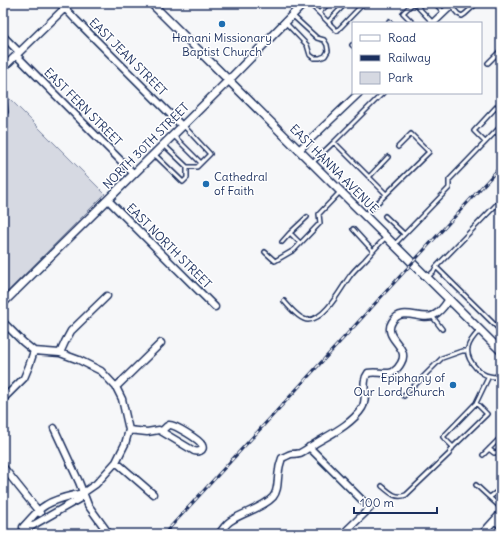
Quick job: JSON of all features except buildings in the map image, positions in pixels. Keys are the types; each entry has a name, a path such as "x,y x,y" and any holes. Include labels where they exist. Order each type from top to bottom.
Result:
{"street":[{"name":"EAST JEAN STREET","path":"60,3 183,126"},
{"path":"3,68 70,3"},
{"name":"EAST HANNA AVENUE","path":"151,3 501,351"},
{"name":"NORTH 30TH STREET","path":"3,303 183,126 304,3"},
{"path":"434,22 453,5"},
{"name":"EAST FERN STREET","path":"3,36 18,54 134,174"},
{"path":"298,150 358,94"},
{"name":"EAST NORTH STREET","path":"108,200 215,307"},
{"path":"60,353 71,331 107,296"},
{"path":"219,534 231,520 266,503 273,497 277,489 278,472 282,458 290,454 300,453 348,423 362,408 364,403 365,376 368,373 372,372 383,374 394,371 399,366 403,360 403,354 391,336 391,323 401,315 432,316 439,312 449,300"},
{"path":"3,322 34,351 60,353 80,360 100,372 116,387 122,399 129,430 125,444 116,462 96,484 83,493 55,500 46,504 23,527 23,533"},
{"path":"116,387 161,343"},
{"path":"3,399 24,378 34,351"},
{"path":"129,430 147,432 159,430 194,451 202,450 202,444 192,436 174,426 167,425 162,431"},
{"path":"54,428 88,505 109,534"},
{"path":"309,447 370,508 347,530"},
{"path":"116,462 153,494"},
{"path":"3,467 45,519"},
{"path":"23,533 79,499 83,493"},
{"path":"482,534 501,513"},
{"path":"494,520 501,526"}],"lane":[{"path":"309,3 337,31 364,3"},
{"path":"319,13 329,3"},
{"path":"328,22 346,3"},
{"path":"412,22 403,13 414,3 432,22"},
{"path":"435,3 444,13"},
{"path":"453,5 458,14 462,16 477,3"},
{"path":"285,22 307,45 310,55 314,58 325,56 328,50 324,40 316,38 292,15"},
{"path":"488,64 501,50"},
{"path":"312,164 382,94"},
{"path":"3,102 5,104 6,112 3,114"},
{"path":"485,142 474,131 500,104 501,105"},
{"path":"164,144 187,167 197,167 210,154 183,126"},
{"path":"394,245 449,188 449,180 501,126"},
{"path":"364,216 428,152 411,134 398,147"},
{"path":"173,135 201,163"},
{"path":"334,142 386,194"},
{"path":"154,154 183,182 187,178 187,167"},
{"path":"369,177 388,157"},
{"path":"265,252 275,260 294,250 320,223 319,214 340,192"},
{"path":"427,278 496,205 501,202"},
{"path":"385,216 404,234"},
{"path":"282,242 307,217"},
{"path":"353,229 374,250"},
{"path":"290,233 300,243"},
{"path":"284,301 297,315 305,319 310,320 318,316 335,299 350,276 386,237"},
{"path":"436,267 501,332"},
{"path":"432,316 442,329"},
{"path":"480,330 470,342 468,347 467,351 470,359 484,375 494,377 501,375"},
{"path":"404,396 442,358 462,351 467,351"},
{"path":"453,447 442,437 476,403 489,376"},
{"path":"382,486 391,494 396,496 402,497 406,495 449,454 453,447 487,414 476,403"},
{"path":"484,455 501,437"},
{"path":"498,440 501,444"},
{"path":"489,449 494,452 500,450"},
{"path":"476,485 501,508"},
{"path":"490,497 501,489"}],"green space":[{"path":"3,92 105,194 3,296"}],"railway":[{"path":"164,534 501,166"}],"place":[{"name":"Hanani Missionary Baptist Church","path":"222,24"},
{"name":"Cathedral of Faith","path":"206,184"},
{"name":"Epiphany of Our Lord Church","path":"453,385"}]}
